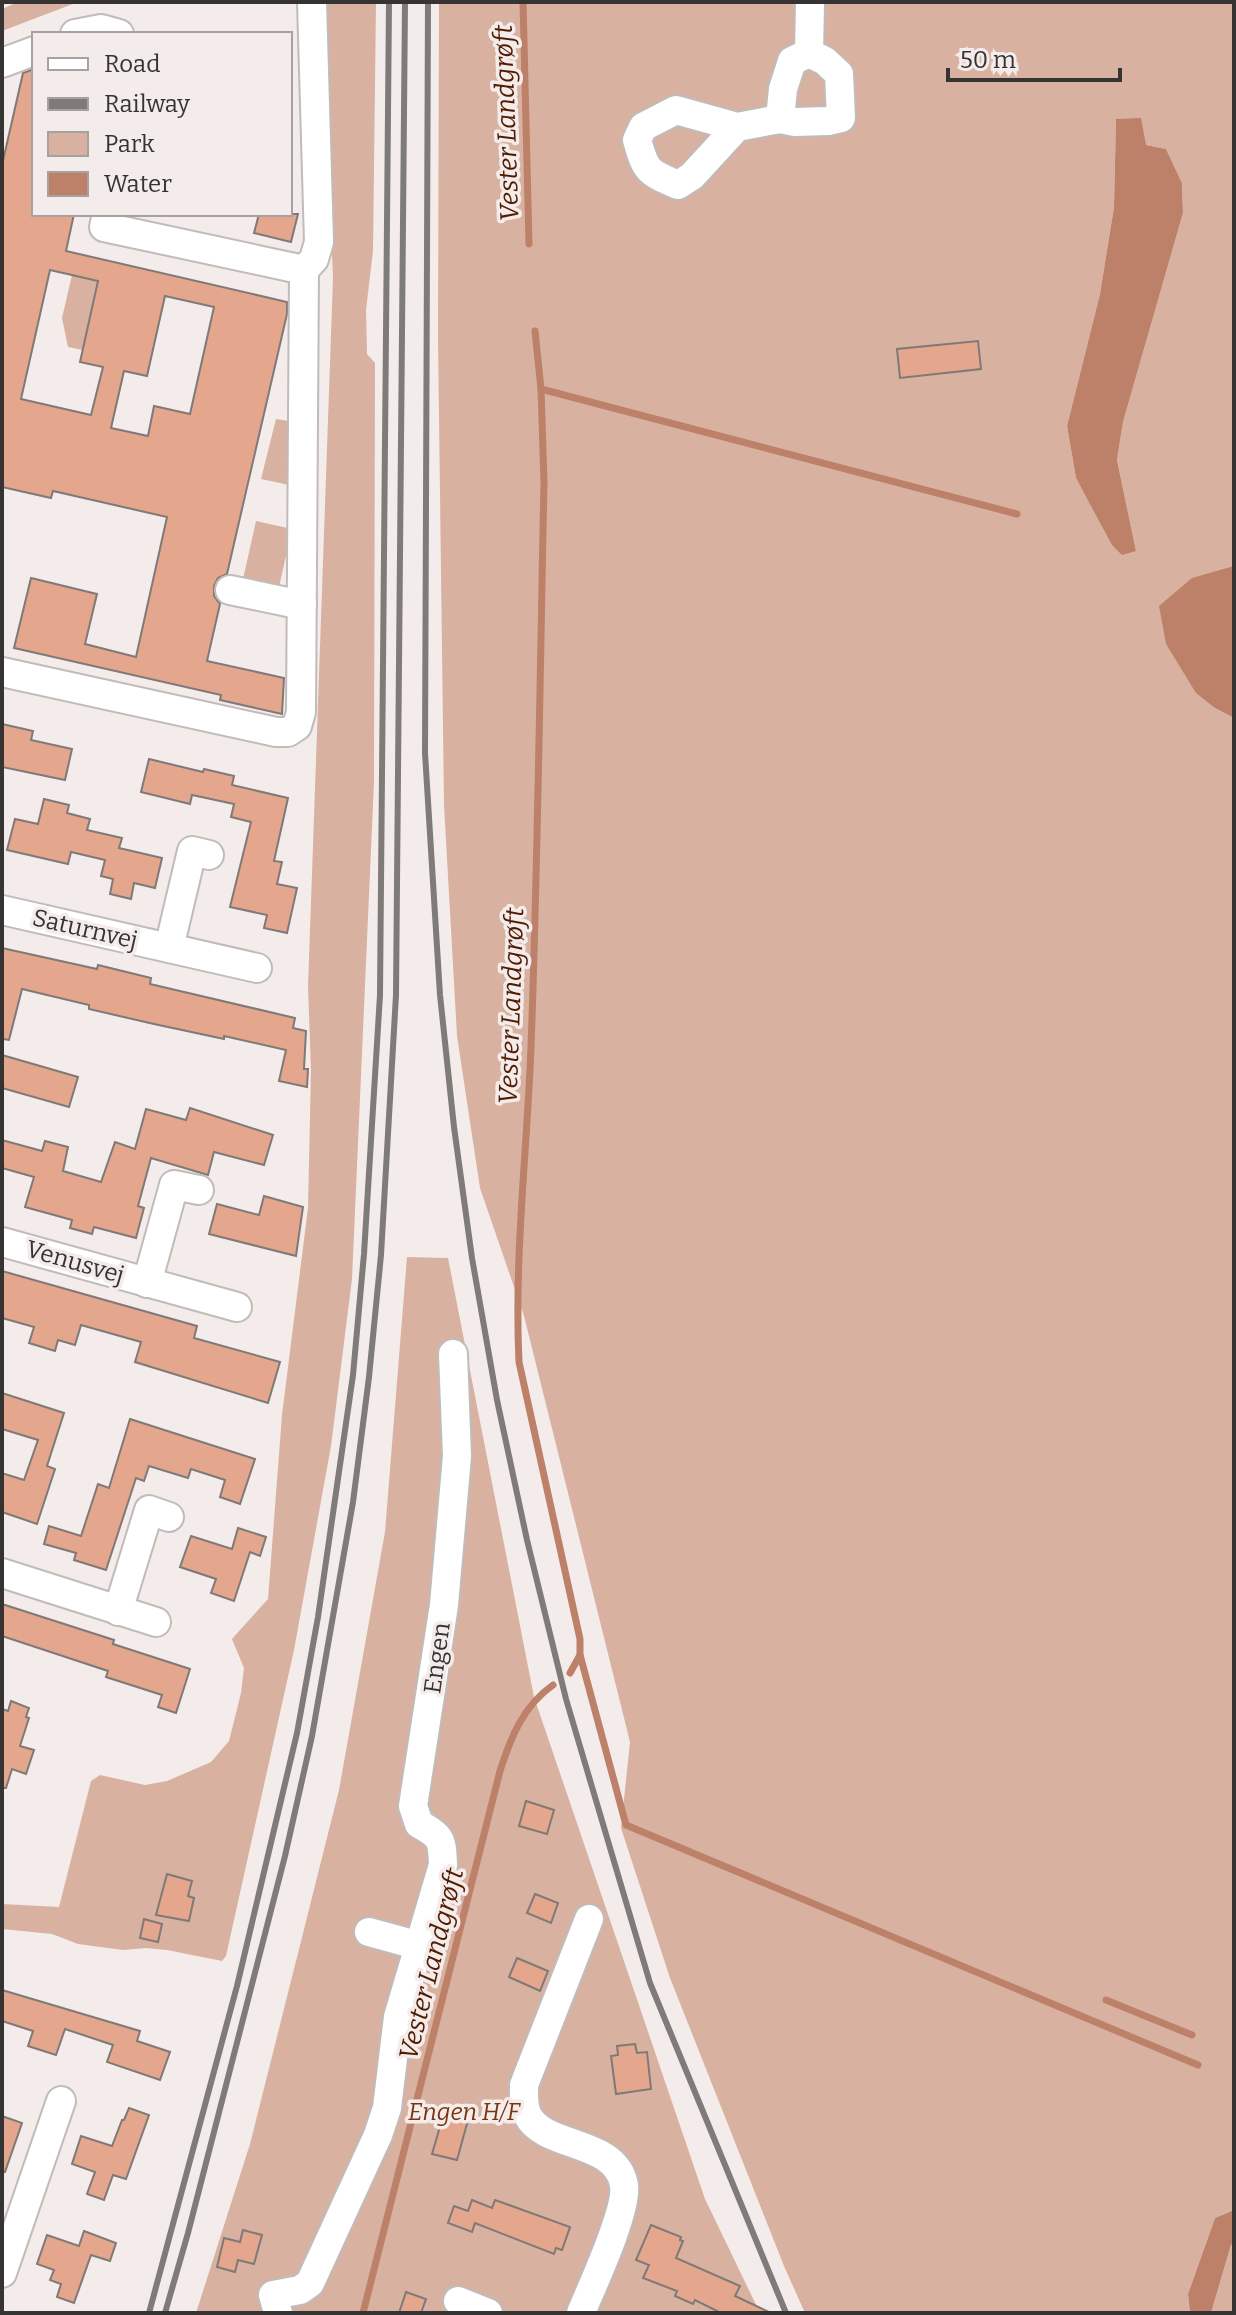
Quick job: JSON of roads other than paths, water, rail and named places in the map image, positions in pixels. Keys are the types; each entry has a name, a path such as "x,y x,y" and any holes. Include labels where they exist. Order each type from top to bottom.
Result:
{"street":[{"path":"2,672 276,732 288,732 297,726 301,712 304,270 314,259 319,242 312,2"},
{"path":"809,53 810,2"},
{"path":"85,32 101,29 112,32"},
{"path":"2,63 32,52"},
{"path":"737,127 780,119 795,122 841,118 839,74 825,61 809,53"},
{"path":"780,119 783,89 792,61 809,53"},
{"path":"107,216 104,227 304,270"},
{"path":"230,590 302,605"},
{"name":"Saturnvej","path":"169,948 192,851 209,855"},
{"name":"Saturnvej","path":"2,910 257,968"},
{"name":"Venusvej","path":"147,1283 174,1185 199,1190"},
{"name":"Venusvej","path":"2,1242 237,1307"},
{"name":"Engen","path":"278,2313 273,2295 300,2290 310,2283 317,2271 333,2227 378,2135 387,2108 398,2017 443,1865 442,1843 437,1834 419,1824 413,1806 444,1605 457,1456 453,1354"},
{"path":"118,1611 149,1510 169,1517"},
{"path":"2,1573 156,1622"},
{"path":"581,2313 623,2205 624,2185 617,2167 605,2157 540,2128 528,2116 524,2085 589,1919"},
{"path":"369,1932 420,1946"},
{"path":"2,2273 61,2101"},
{"path":"458,2301 488,2313"}],"water":[{"path":"1141,118 1146,145 1166,149 1182,183 1183,213 1123,422 1117,460 1136,551 1122,555 1112,545 1076,478 1067,426 1100,294 1114,207 1116,119"},
{"path":"1234,566 1234,718 1196,693 1166,644 1159,606 1192,578"},
{"path":"1234,2210 1234,2242 1211,2313 1190,2313 1188,2294 1215,2218"}],"waterway":[{"name":"Vester Landgrøft","path":"523,2 529,244"},
{"name":"Vester Landgrøft","path":"535,331 541,389 544,482 533,976 520,1244 519,1362 580,1639 580,1655 570,1673"},
{"path":"541,389 1017,514"},
{"path":"580,1655 626,1825 1198,2065"},
{"name":"Vester Landgrøft","path":"363,2313 500,1771 519,1723 553,1685"},
{"path":"1106,2000 1192,2035"}],"railway":[{"path":"149,2313 237,1986 297,1733 318,1617 353,1375 380,995 389,2"},
{"path":"165,2313 285,1856 312,1736 353,1502 369,1377 381,1255 396,995 405,2"},
{"path":"428,2 425,753 440,995 472,1258 497,1400 566,1699 650,1983 786,2313"}],"park label":[{"name":"Engen H/F","path":"464,2112"}]}
